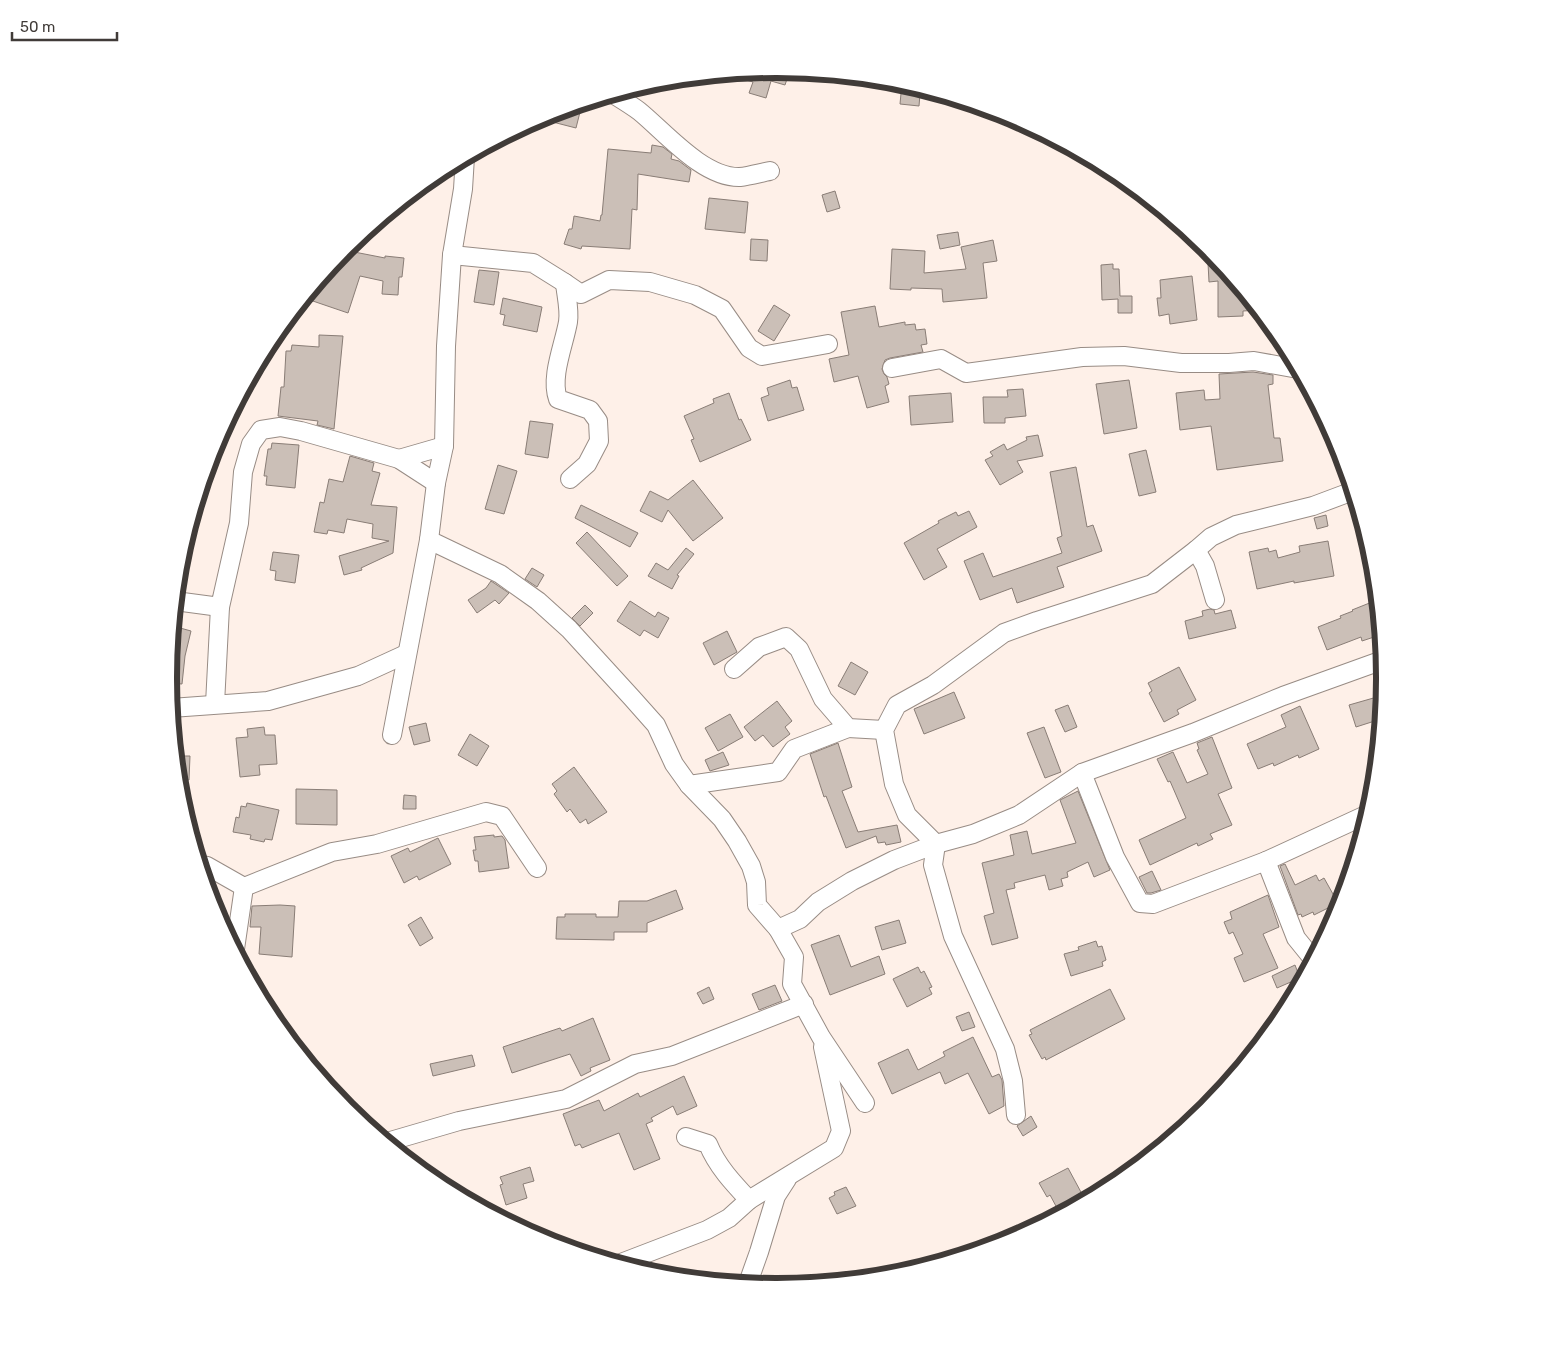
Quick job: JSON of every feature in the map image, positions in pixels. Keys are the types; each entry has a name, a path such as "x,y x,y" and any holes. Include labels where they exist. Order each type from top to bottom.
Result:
{"street":[{"path":"620,98 638,110 671,141 694,159 716,172 739,177 770,171"},
{"path":"392,735 429,540 436,483 444,446 446,346 452,255 463,190 464,166"},
{"path":"452,255 533,264 581,294 610,280 650,282 695,295 722,309 749,348 762,356 828,344"},
{"path":"565,283 568,320 559,356 556,393 558,399 590,410 598,421 599,441 587,464 570,479"},
{"path":"892,368 941,359 966,372 1082,357 1124,356 1181,363 1229,363 1254,360 1289,367"},
{"path":"215,704 220,607 239,523 243,472 251,444 261,430 280,427 301,431 399,459 436,483"},
{"path":"399,459 444,446"},
{"path":"936,844 907,815 894,784 884,730 897,705 933,686 968,658 1004,634 1036,621 1152,584 1211,537 1236,526 1313,506 1347,493"},
{"path":"429,540 500,574 538,601 569,629 656,725 674,764 689,785 722,819 751,866 756,882 757,905 778,929 794,956 792,984 821,1037 865,1103"},
{"path":"1196,550 1204,566 1215,600"},
{"path":"182,603 220,607"},
{"path":"734,669 759,647 786,637 799,649 824,699 848,728"},
{"path":"178,707 268,701 358,676 406,654"},
{"path":"778,929 800,919 818,902 852,881 894,860 936,844 973,834 1019,815 1082,773 1193,733 1283,696 1376,663"},
{"path":"689,785 778,772 794,749 848,728 884,730"},
{"path":"1082,773 1116,857 1140,903 1153,904 1266,861 1360,818"},
{"path":"244,887 332,852 377,844 486,812 502,816 537,868"},
{"path":"936,844 933,865 948,920 953,936 1005,1049 1013,1081 1016,1115"},
{"path":"1266,861 1296,938 1309,954"},
{"path":"207,867 244,887"},
{"path":"236,940 244,887"},
{"path":"394,1140 459,1121 566,1099 635,1064 672,1056 804,1004"},
{"path":"630,1259 707,1230 729,1218 749,1200 834,1148 840,1131 821,1037"},
{"path":"686,1136 708,1144 725,1173 749,1200"},
{"path":"750,1277 776,1196 789,1175"}],"building":[{"path":"787,78 785,85 771,81 766,98 749,93 753,82 742,79"},
{"path":"901,91 920,95 919,106 900,104"},
{"path":"580,110 576,128 551,122"},
{"path":"652,145 663,147 672,154 671,159 679,161 691,170 689,182 638,174 637,210 632,209 630,249 582,246 581,249 564,244 569,229 572,229 574,216 600,221 608,149 651,153"},
{"path":"835,191 840,208 827,212 822,195"},
{"path":"709,198 748,202 745,233 705,229"},
{"path":"958,232 960,245 940,249 937,235"},
{"path":"751,239 768,240 767,261 750,260"},
{"path":"993,240 997,261 983,263 987,298 943,302 942,289 890,289 892,249 925,251 924,273 966,269 961,247"},
{"path":"353,252 385,258 385,256 404,258 402,277 399,277 398,295 382,294 383,281 360,276 348,313 310,300"},
{"path":"1208,263 1210,263 1228,282 1252,310 1243,311 1243,316 1218,317 1218,281 1209,282"},
{"path":"1113,264 1113,269 1119,269 1120,296 1132,296 1132,313 1118,313 1118,299 1102,300 1101,265"},
{"path":"479,270 499,272 494,305 474,302"},
{"path":"1192,276 1197,320 1170,324 1169,314 1159,316 1157,298 1161,298 1160,280"},
{"path":"503,298 542,307 537,332 503,325 505,315 500,314"},
{"path":"774,305 790,315 774,341 758,331"},
{"path":"875,306 879,327 905,322 905,325 915,324 916,330 925,329 927,344 921,345 923,352 885,360 882,369 889,384 885,386 889,402 867,408 858,376 834,382 829,359 849,355 841,312"},
{"path":"319,335 343,336 334,429 317,425 318,421 278,416 281,387 284,387 286,351 291,351 292,345 319,347"},
{"path":"1253,372 1273,375 1273,384 1268,385 1274,438 1280,438 1283,461 1217,470 1211,426 1180,430 1176,393 1204,390 1205,400 1220,399 1219,374"},
{"path":"790,380 792,388 797,387 804,410 768,421 761,398 769,395 767,388"},
{"path":"1129,380 1137,428 1104,434 1096,384"},
{"path":"1023,389 1026,416 1005,418 1005,423 984,423 983,397 1008,397 1007,390"},
{"path":"729,393 739,420 741,419 751,440 700,462 691,440 694,439 684,416 714,403 713,399"},
{"path":"951,393 953,422 911,425 909,396"},
{"path":"530,421 553,424 548,458 525,454"},
{"path":"1038,435 1043,456 1017,461 1023,472 1000,485 985,460 993,456 990,452 1004,444 1007,450 1027,440 1026,437"},
{"path":"272,443 299,445 295,488 266,485 267,476 264,476 268,449 271,449"},
{"path":"1146,450 1156,492 1139,496 1129,454"},
{"path":"350,456 374,463 372,471 380,473 371,505 397,507 393,553 361,568 362,570 344,575 339,556 389,541 372,538 373,524 347,519 344,533 328,530 327,534 314,532 320,502 324,503 329,479 343,482"},
{"path":"498,465 517,471 504,514 485,509"},
{"path":"1076,467 1087,527 1093,525 1102,551 1057,567 1064,587 1017,603 1012,588 980,600 964,561 983,553 993,577 1062,553 1057,538 1062,536 1050,472"},
{"path":"693,480 723,518 693,541 668,510 662,522 640,511 650,491 668,500"},
{"path":"581,505 638,533 630,547 575,518"},
{"path":"969,511 977,527 937,549 947,567 924,580 904,543 956,512 958,516"},
{"path":"1326,515 1328,526 1317,529 1314,518"},
{"path":"587,532 628,576 617,586 576,543"},
{"path":"1328,541 1334,576 1294,583 1294,581 1257,589 1249,552 1268,548 1269,552 1276,550 1278,558 1300,552 1299,546"},
{"path":"686,548 694,554 677,575 679,576 672,589 648,576 656,563 668,570"},
{"path":"273,552 299,555 295,583 275,580 276,571 270,570"},
{"path":"532,568 544,575 537,587 525,579"},
{"path":"491,581 509,593 499,604 495,600 477,613 468,600 486,588"},
{"path":"630,601 655,617 658,612 669,618 658,638 644,630 640,636 617,621"},
{"path":"1371,602 1374,637 1362,641 1361,637 1327,650 1318,627 1341,618 1340,616"},
{"path":"585,605 593,613 580,626 572,618"},
{"path":"1214,610 1215,614 1231,610 1236,628 1189,639 1185,621 1203,616 1202,611"},
{"path":"179,628 191,631 185,656 182,684 177,684"},
{"path":"727,631 737,652 714,665 703,643"},
{"path":"851,662 868,672 855,695 838,686"},
{"path":"1179,667 1196,700 1177,710 1179,714 1164,722 1149,693 1152,691 1148,683"},
{"path":"954,692 965,718 924,734 914,709"},
{"path":"1376,697 1375,721 1356,727 1349,705"},
{"path":"777,701 792,721 785,727 790,734 773,747 763,735 755,741 744,727"},
{"path":"1068,705 1077,727 1065,732 1055,710"},
{"path":"1300,706 1319,749 1299,758 1298,755 1274,766 1273,763 1258,769 1247,744 1286,727 1281,715"},
{"path":"730,714 743,737 718,751 705,728"},
{"path":"426,723 430,741 414,745 409,727"},
{"path":"264,727 265,735 275,735 277,764 259,765 260,775 240,777 236,738 248,737 247,729"},
{"path":"1044,727 1061,772 1045,778 1027,733"},
{"path":"470,734 489,746 477,766 458,755"},
{"path":"1212,737 1232,788 1218,794 1232,825 1210,834 1213,839 1198,846 1197,843 1150,865 1139,840 1186,818 1170,781 1168,782 1157,759 1173,752 1187,783 1208,774 1197,750 1199,749 1197,743"},
{"path":"838,743 852,787 842,791 858,832 897,825 901,842 886,845 885,842 878,843 876,836 846,848 826,796 824,797 810,754"},
{"path":"723,752 729,765 710,771 705,760"},
{"path":"182,756 190,756 189,780 186,780"},
{"path":"574,767 607,812 588,824 586,819 580,823 570,809 567,812 554,794 557,791 552,784"},
{"path":"296,789 337,790 337,825 296,824"},
{"path":"1078,791 1110,870 1094,877 1088,862 1067,872 1068,877 1061,879 1063,886 1049,890 1045,875 1014,883 1015,888 1006,890 1018,938 992,945 984,916 994,913 982,863 1014,855 1010,835 1027,831 1032,854 1076,843 1060,800"},
{"path":"404,795 416,796 416,809 403,809"},
{"path":"247,803 279,810 272,840 265,839 264,842 250,839 251,835 233,832 236,817 239,818 241,806 246,807"},
{"path":"494,835 494,837 502,836 505,840 509,868 479,872 478,861 475,861 473,850 476,850 474,837"},
{"path":"438,838 451,864 419,880 417,876 404,883 391,856 408,848 410,852"},
{"path":"1285,864 1295,885 1316,875 1319,881 1324,878 1335,897 1331,906 1314,915 1313,912 1302,917 1301,914 1298,915 1280,866"},
{"path":"1152,871 1161,890 1147,893 1139,877"},
{"path":"676,890 683,909 647,923 647,932 614,932 614,940 556,939 557,917 565,917 565,914 596,914 596,917 618,917 619,901 647,901"},
{"path":"1268,895 1279,927 1263,934 1278,968 1244,982 1234,958 1243,954 1233,932 1229,934 1224,922 1232,919 1230,912"},
{"path":"252,906 295,906 292,957 259,954 261,927 250,927"},
{"path":"421,917 433,938 420,946 408,925"},
{"path":"899,920 906,943 882,950 875,927"},
{"path":"839,935 851,967 879,956 885,974 830,995 811,945"},
{"path":"1096,941 1098,947 1102,946 1106,960 1102,962 1103,966 1071,976 1064,954 1079,950 1078,947"},
{"path":"1295,965 1298,974 1294,980 1277,988 1272,976"},
{"path":"918,967 921,973 924,971 932,987 929,988 932,994 907,1007 893,979"},
{"path":"775,985 782,1001 759,1010 752,994"},
{"path":"709,987 714,999 703,1004 697,993"},
{"path":"1110,989 1125,1019 1046,1060 1045,1057 1042,1059 1029,1035 1032,1034 1030,1030"},
{"path":"969,1012 975,1027 962,1031 956,1017"},
{"path":"593,1018 610,1060 590,1068 591,1071 581,1076 570,1054 512,1073 503,1047 560,1028 562,1031"},
{"path":"973,1037 992,1077 999,1074 1002,1080 1004,1106 989,1114 968,1073 945,1084 940,1072 892,1094 878,1063 908,1049 918,1070 945,1056 943,1052"},
{"path":"472,1055 475,1066 433,1076 430,1064"},
{"path":"684,1076 697,1106 677,1115 673,1106 651,1118 653,1121 646,1124 660,1159 634,1170 619,1133 582,1148 580,1144 575,1146 563,1114 599,1100 604,1111 638,1093 640,1097"},
{"path":"1031,1116 1037,1127 1023,1136 1017,1126"},
{"path":"530,1167 534,1181 523,1184 527,1198 506,1205 500,1185 503,1184 500,1177"},
{"path":"1068,1168 1082,1193 1057,1208 1050,1195 1047,1197 1039,1183"},
{"path":"846,1187 856,1206 837,1214 829,1198 835,1195 834,1192"}]}
